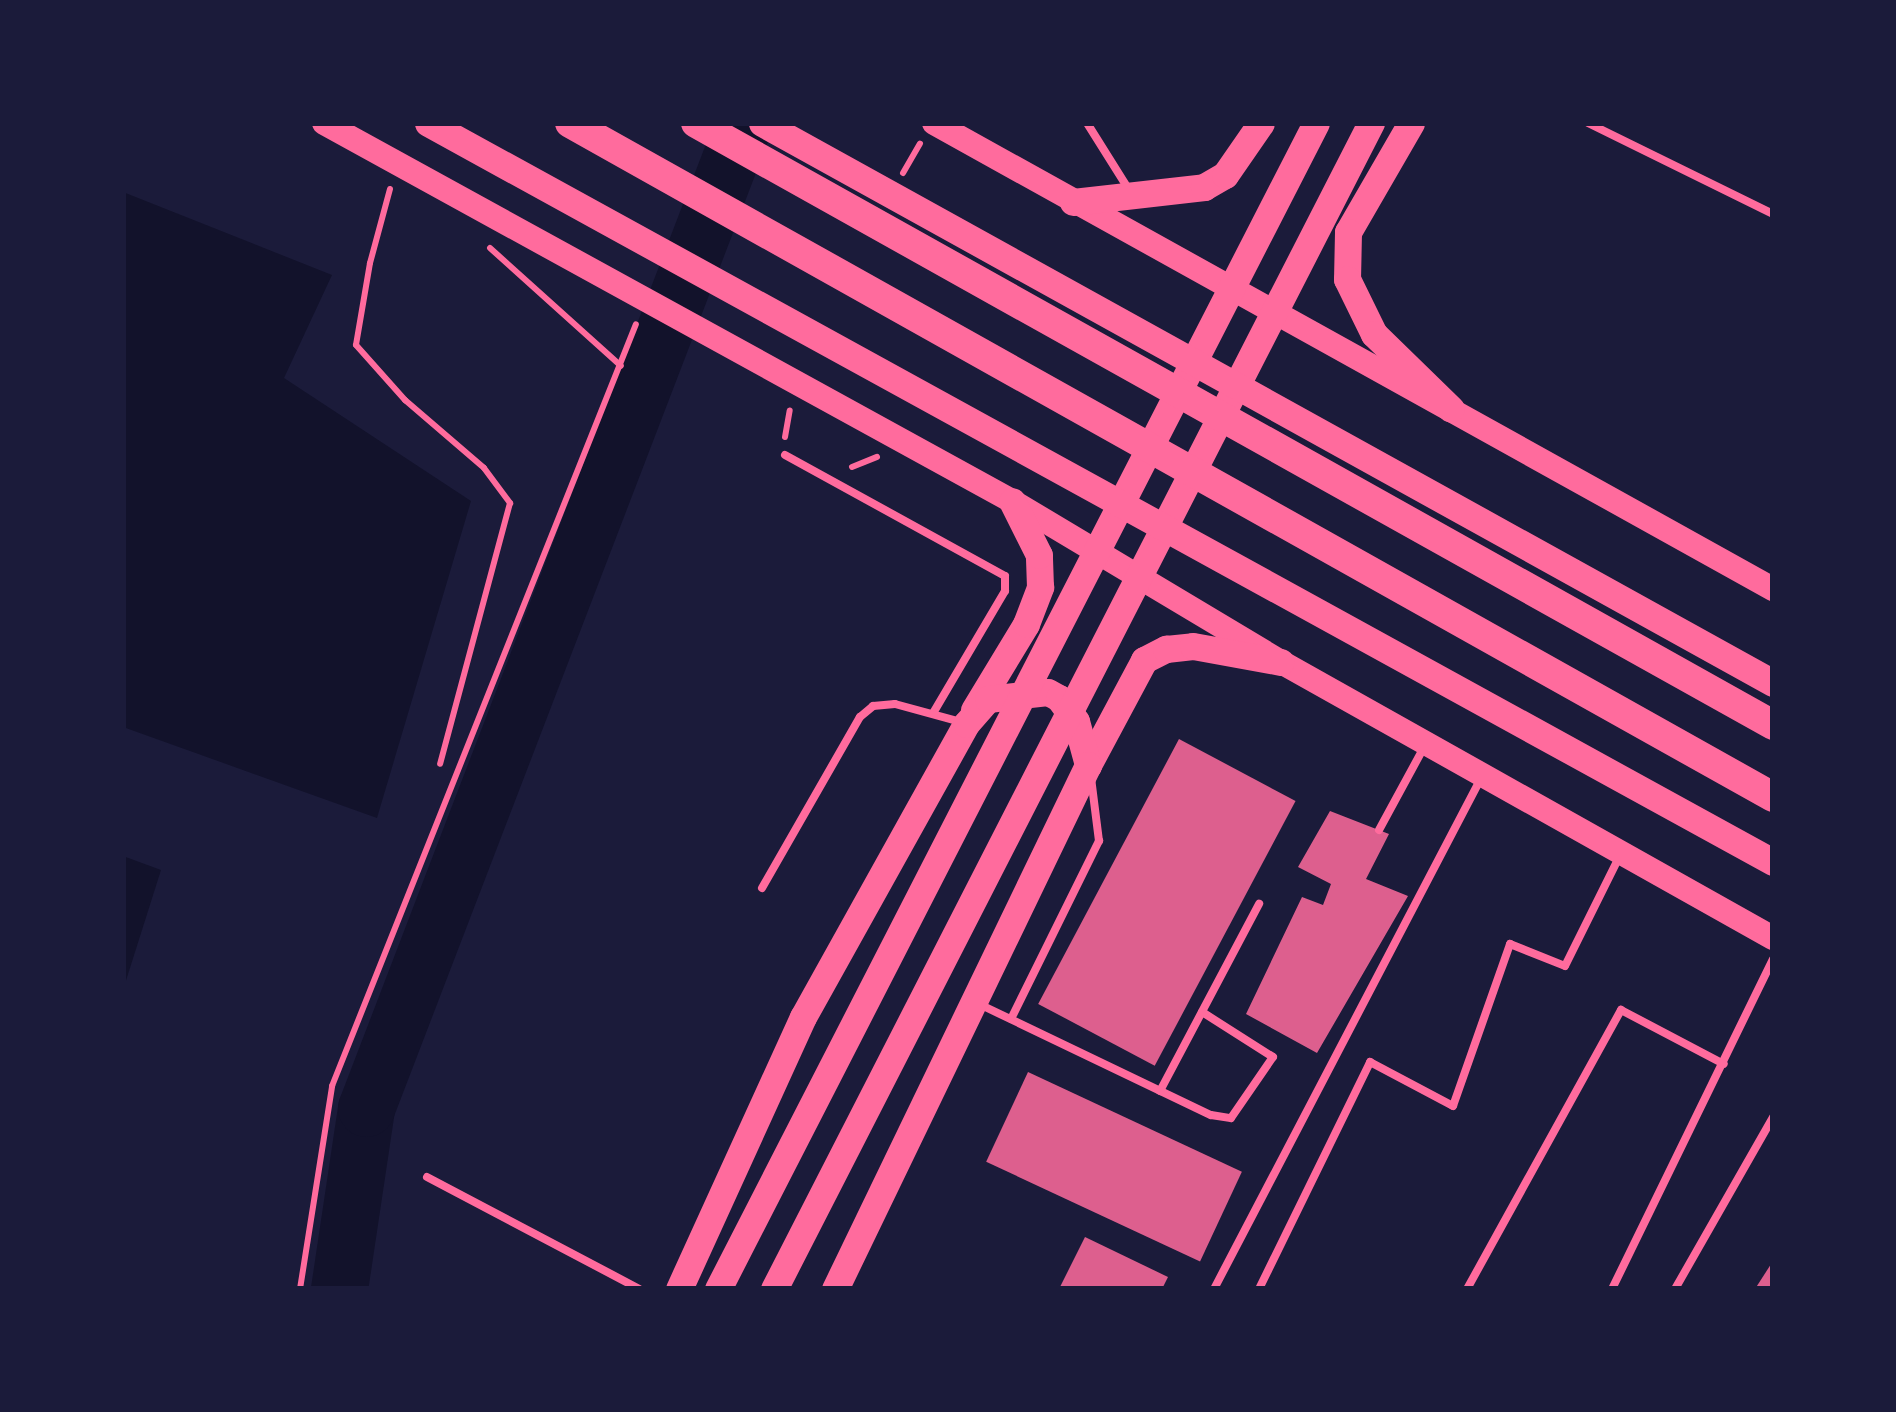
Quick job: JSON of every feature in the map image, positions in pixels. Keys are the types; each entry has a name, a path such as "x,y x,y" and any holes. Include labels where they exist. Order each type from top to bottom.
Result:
{"highway":[{"path":"570,123 1773,797"},
{"path":"696,123 1773,725"}],"main road":[{"path":"324,123 1012,501 1425,745 1773,938"},
{"path":"428,123 875,364 1773,862"},
{"path":"762,123 1773,683"},
{"path":"1073,202 1176,194 1225,175 1261,123"},
{"path":"719,1288 1314,123 1338,143 1364,146 1411,123"},
{"path":"774,1289 1371,123"},
{"path":"1411,123 1348,232 1347,279 1374,334 1451,409"},
{"path":"944,129 1773,589"},
{"path":"679,1289 803,1017 1026,624 1040,587 1039,555 1012,501"},
{"path":"836,1289 1127,684 1155,655 1193,646 1281,662"},
{"path":"966,724 988,699 1048,692 1059,698 1076,721 1088,764"}],"lane":[{"path":"1087,123 1133,197"},
{"path":"1588,123 1773,214"},
{"path":"784,455 1005,576 1005,591 933,713"},
{"path":"762,888 860,717 873,706 895,704 966,724"},
{"path":"1378,830 1425,745"},
{"path":"1011,1019 1099,841 1088,764"},
{"path":"1214,1289 1481,777"},
{"path":"1258,1289 1370,1062 1454,1106 1510,944 1565,966 1620,854"},
{"path":"1160,1091 1259,904"},
{"path":"1612,1289 1773,958"},
{"path":"973,1000 1210,1115 1231,1118 1272,1064 1269,1051 1202,1012"},
{"path":"1467,1289 1622,1010 1724,1064"},
{"path":"1676,1289 1773,1117"},
{"path":"427,1177 639,1289"}],"path":[{"path":"397,165 370,263 356,345 405,400 484,468 510,503 440,764"},
{"path":"483,242 621,366"},
{"path":"300,1289 332,1086 637,322"}],"shaded area":[{"path":"123,192 332,275 284,378 471,501 377,818 123,727"},
{"path":"123,856 161,870 123,990"}],"building":[{"path":"1179,739 1296,801 1155,1066 1038,1004"},
{"path":"1330,811 1389,834 1366,879 1408,896 1317,1053 1246,1014 1302,897 1323,905 1331,884 1298,867"},
{"path":"1028,1072 1242,1172 1200,1261 986,1162"},
{"path":"1085,1237 1168,1277 1162,1289 1059,1289"},
{"path":"1773,1261 1773,1289 1755,1289"}],"waterway":[{"path":"339,1289 366,1108 744,123"}]}
